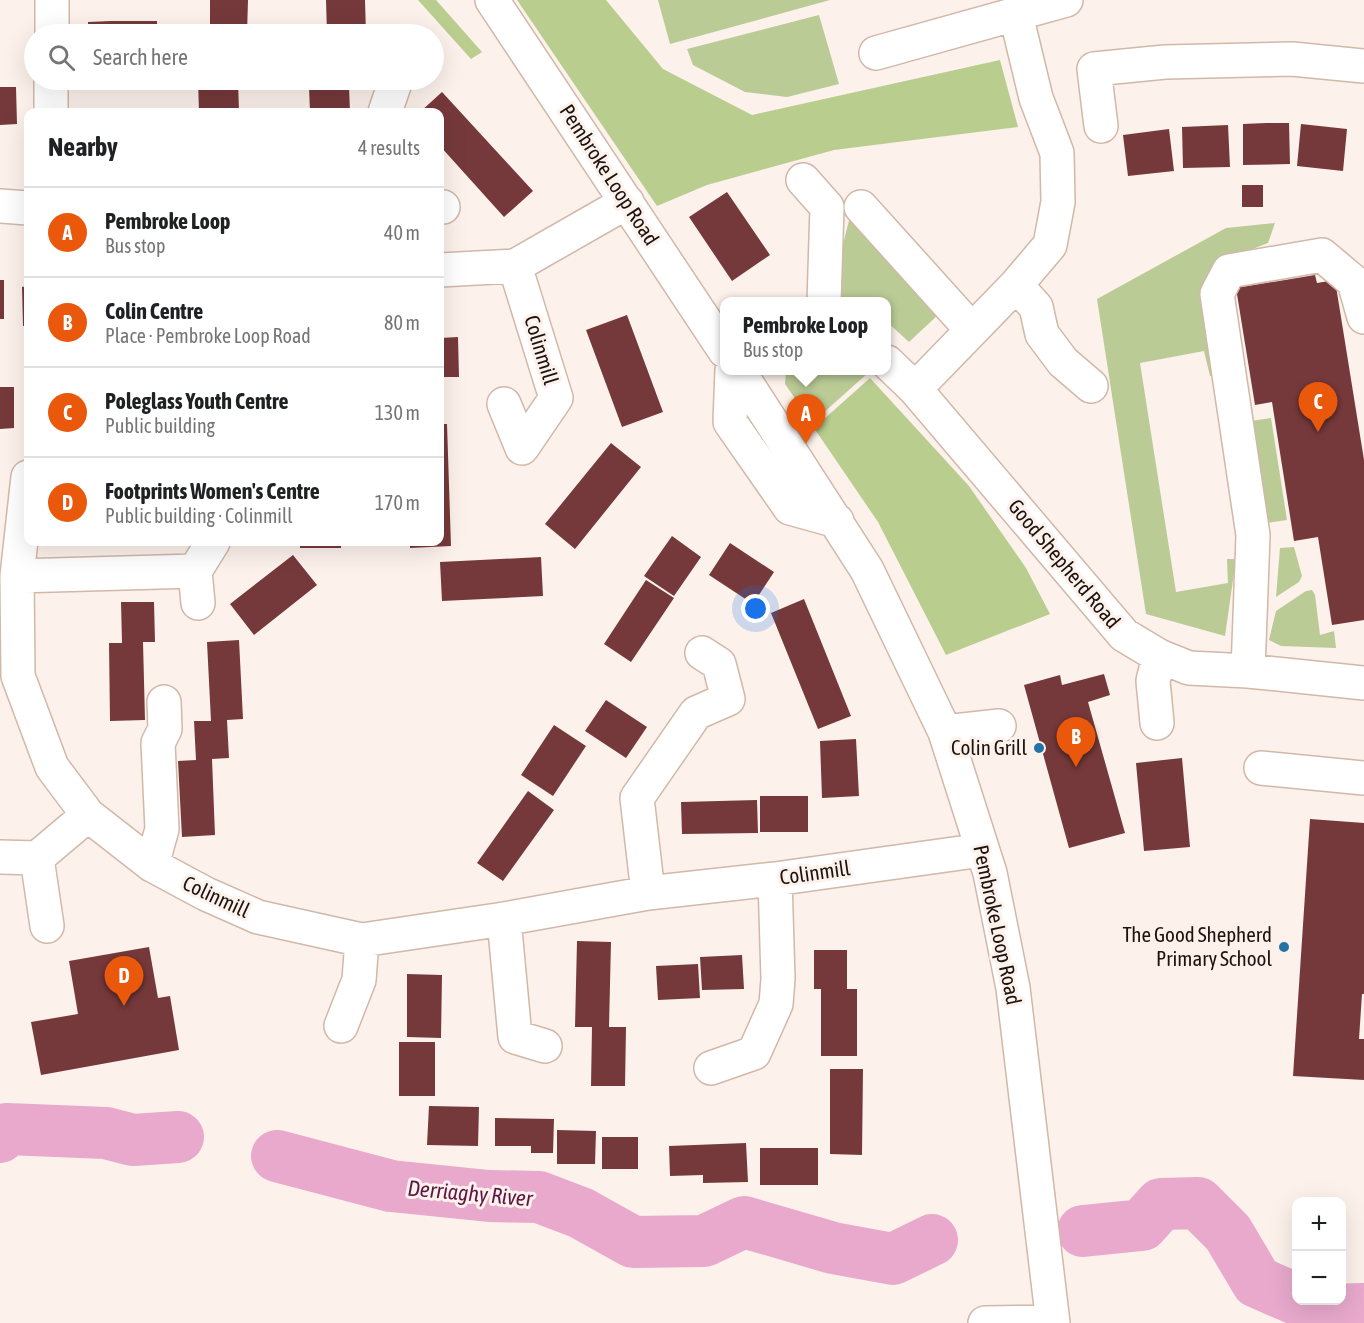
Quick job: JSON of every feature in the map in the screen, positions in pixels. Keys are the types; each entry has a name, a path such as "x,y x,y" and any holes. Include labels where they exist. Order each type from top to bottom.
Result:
{"street":[{"path":"52,0 52,24"},
{"name":"Pembroke Loop Road","path":"492,0 720,343"},
{"path":"876,53 1066,0"},
{"path":"915,389 1016,285 1050,245 1058,202 1057,153 1036,98 1016,15"},
{"path":"1101,126 1094,69 1165,62 1292,59 1364,66"},
{"path":"51,90 51,108"},
{"path":"386,108 393,90"},
{"path":"803,180 827,207 824,297"},
{"path":"444,270 515,267 627,201"},
{"path":"0,206 24,208"},
{"path":"861,207 971,329"},
{"path":"1248,671 1253,535 1217,294 1229,271 1322,255 1354,282 1364,317"},
{"name":"Colinmill","path":"504,404 522,448 556,398 515,267"},
{"path":"1016,285 1036,307 1042,334 1063,362 1091,386"},
{"name":"Good Shepherd Road","path":"891,366 915,389 1114,626 1159,656 1189,668 1248,671 1364,683"},
{"path":"732,375 730,422 790,508 837,521"},
{"name":"Pembroke Loop Road","path":"741,375 867,570 945,732 990,873 1013,988 1053,1322"},
{"name":"Colinmill","path":"18,479 18,676 51,767 88,815 152,865 206,894 258,917 362,940 504,919 648,893 775,879 982,850"},
{"path":"198,603 195,571 211,546"},
{"path":"17,576 195,571"},
{"path":"648,893 637,798 696,713 728,699 720,664 702,653"},
{"path":"1157,723 1153,681 1159,656"},
{"path":"152,865 162,829 158,743 165,729 164,702"},
{"path":"945,732 999,726"},
{"path":"1261,768 1364,778"},
{"path":"0,857 37,858 88,815"},
{"path":"37,858 47,926"},
{"path":"711,1068 754,1053 776,1004 778,979 775,879"},
{"path":"504,919 515,1037 545,1046"},
{"path":"341,1026 359,980 362,940"},
{"path":"985,1323 1053,1322"}],"green space":[{"path":"418,0 436,0 482,52 471,59 444,29 444,24 440,24"},
{"path":"517,0 606,0 663,69 752,115 1000,60 1018,127 834,150 707,185 657,206"},
{"path":"658,0 830,0 670,44"},
{"path":"819,15 839,84 787,97 745,92 693,65 687,49"},
{"path":"852,208 940,313 909,342 891,326 891,297 842,297 839,281 841,256"},
{"path":"1275,223 1268,243 1232,257 1221,373 1210,376 1204,351 1140,363 1176,592 1228,583 1227,559 1236,559 1225,636 1146,614 1097,299 1226,228"},
{"path":"786,375 866,375 812,423 785,384"},
{"path":"870,378 969,486 1026,568 1050,614 946,655 878,522 814,428"},
{"path":"1271,418 1287,520 1267,523 1251,421"},
{"path":"1294,547 1302,576 1299,582 1276,597 1280,548"},
{"path":"1312,590 1315,595 1320,635 1334,631 1336,648 1281,646 1269,640 1276,611 1306,591"}],"building":[{"path":"210,0 248,0 247,24 210,24"},
{"path":"326,0 365,0 366,24 327,24"},
{"path":"157,21 157,24 88,24 88,22"},
{"path":"0,87 16,87 17,124 0,125"},
{"path":"198,90 238,90 239,108 199,108"},
{"path":"309,90 349,90 350,108 310,108"},
{"path":"442,92 533,191 504,217 444,150 444,108 424,108"},
{"path":"1289,123 1290,164 1243,165 1243,124"},
{"path":"1301,124 1347,129 1343,171 1297,166"},
{"path":"1228,125 1230,167 1183,168 1182,127"},
{"path":"1169,129 1174,171 1128,176 1123,135"},
{"path":"1242,185 1263,185 1263,207 1242,207"},
{"path":"727,192 770,255 732,281 689,217"},
{"path":"1315,275 1317,283 1335,280 1364,460 1364,620 1332,625 1318,537 1294,541 1272,402 1255,405 1236,288"},
{"path":"0,280 4,280 4,319 0,319"},
{"path":"22,287 24,287 24,326 23,326"},
{"path":"627,315 663,412 622,427 586,330"},
{"path":"458,337 459,377 444,377 444,338"},
{"path":"0,387 14,387 14,428 0,429"},
{"path":"444,424 447,424 451,546 410,548 410,546 444,546"},
{"path":"611,443 641,467 575,549 545,524"},
{"path":"672,536 701,557 674,596 644,576"},
{"path":"730,543 774,572 753,604 709,575"},
{"path":"300,546 341,546 341,548 300,548"},
{"path":"293,555 317,585 254,635 230,604"},
{"path":"541,557 543,596 442,601 440,562"},
{"path":"646,580 674,598 631,662 604,644"},
{"path":"804,599 851,716 818,729 771,613"},
{"path":"121,602 154,602 155,642 143,642 145,720 110,721 109,643 122,643"},
{"path":"239,640 243,719 227,720 229,758 212,759 215,835 182,837 178,761 196,760 194,721 211,721 207,642"},
{"path":"1104,674 1110,695 1088,702 1125,833 1069,848 1024,685 1060,675 1062,685"},
{"path":"606,700 647,727 626,758 585,731"},
{"path":"554,725 586,746 553,796 521,775"},
{"path":"856,739 859,796 822,798 820,741"},
{"path":"1182,758 1190,847 1144,851 1136,763"},
{"path":"528,791 554,810 503,881 477,863"},
{"path":"760,796 808,796 808,832 760,832"},
{"path":"757,800 758,833 682,834 681,802"},
{"path":"1310,819 1364,823 1364,994 1362,994 1359,1039 1364,1039 1364,1080 1293,1076"},
{"path":"577,941 611,942 609,1027 626,1027 625,1086 591,1086 592,1027 575,1027"},
{"path":"149,947 158,998 170,996 179,1050 41,1075 31,1022 78,1014 69,961"},
{"path":"814,950 847,950 847,989 857,989 857,1056 821,1056 821,989 814,989"},
{"path":"742,955 744,989 702,990 700,957"},
{"path":"698,964 700,998 658,1000 656,966"},
{"path":"407,974 442,975 441,1038 407,1037"},
{"path":"399,1042 435,1042 435,1096 399,1096"},
{"path":"830,1069 863,1069 862,1155 830,1154"},
{"path":"429,1106 479,1107 478,1146 427,1145"},
{"path":"495,1118 554,1119 553,1153 531,1153 531,1146 495,1146"},
{"path":"557,1130 596,1131 595,1164 557,1164"},
{"path":"602,1137 638,1137 638,1169 602,1169"},
{"path":"746,1143 748,1182 703,1183 703,1175 670,1176 669,1146"},
{"path":"760,1148 818,1148 818,1185 760,1185"}],"waterway":[{"name":"Derriaghy River","path":"0,1137 7,1129 106,1133 133,1140 178,1137"},
{"name":"Derriaghy River","path":"277,1156 391,1186 489,1196 539,1197 581,1213 633,1242 704,1241 744,1222 833,1248 893,1259 932,1240"},
{"name":"Derriaghy River","path":"1083,1231 1142,1225 1161,1204 1198,1203 1228,1233 1257,1282 1292,1297"},
{"name":"Derriaghy River","path":"1310,1305 1322,1310 1364,1309"}],"place":[{"name":"Poleglass Youth Centre","path":"1318,432"},
{"name":"Pembroke Loop","path":"806,444"},
{"name":"Colin Grill","path":"1039,748"},
{"name":"Colin Centre","path":"1076,767"},
{"name":"The Good Shepherd Primary School","path":"1284,947"},
{"name":"Footprints Women's Centre","path":"124,1006"}]}
